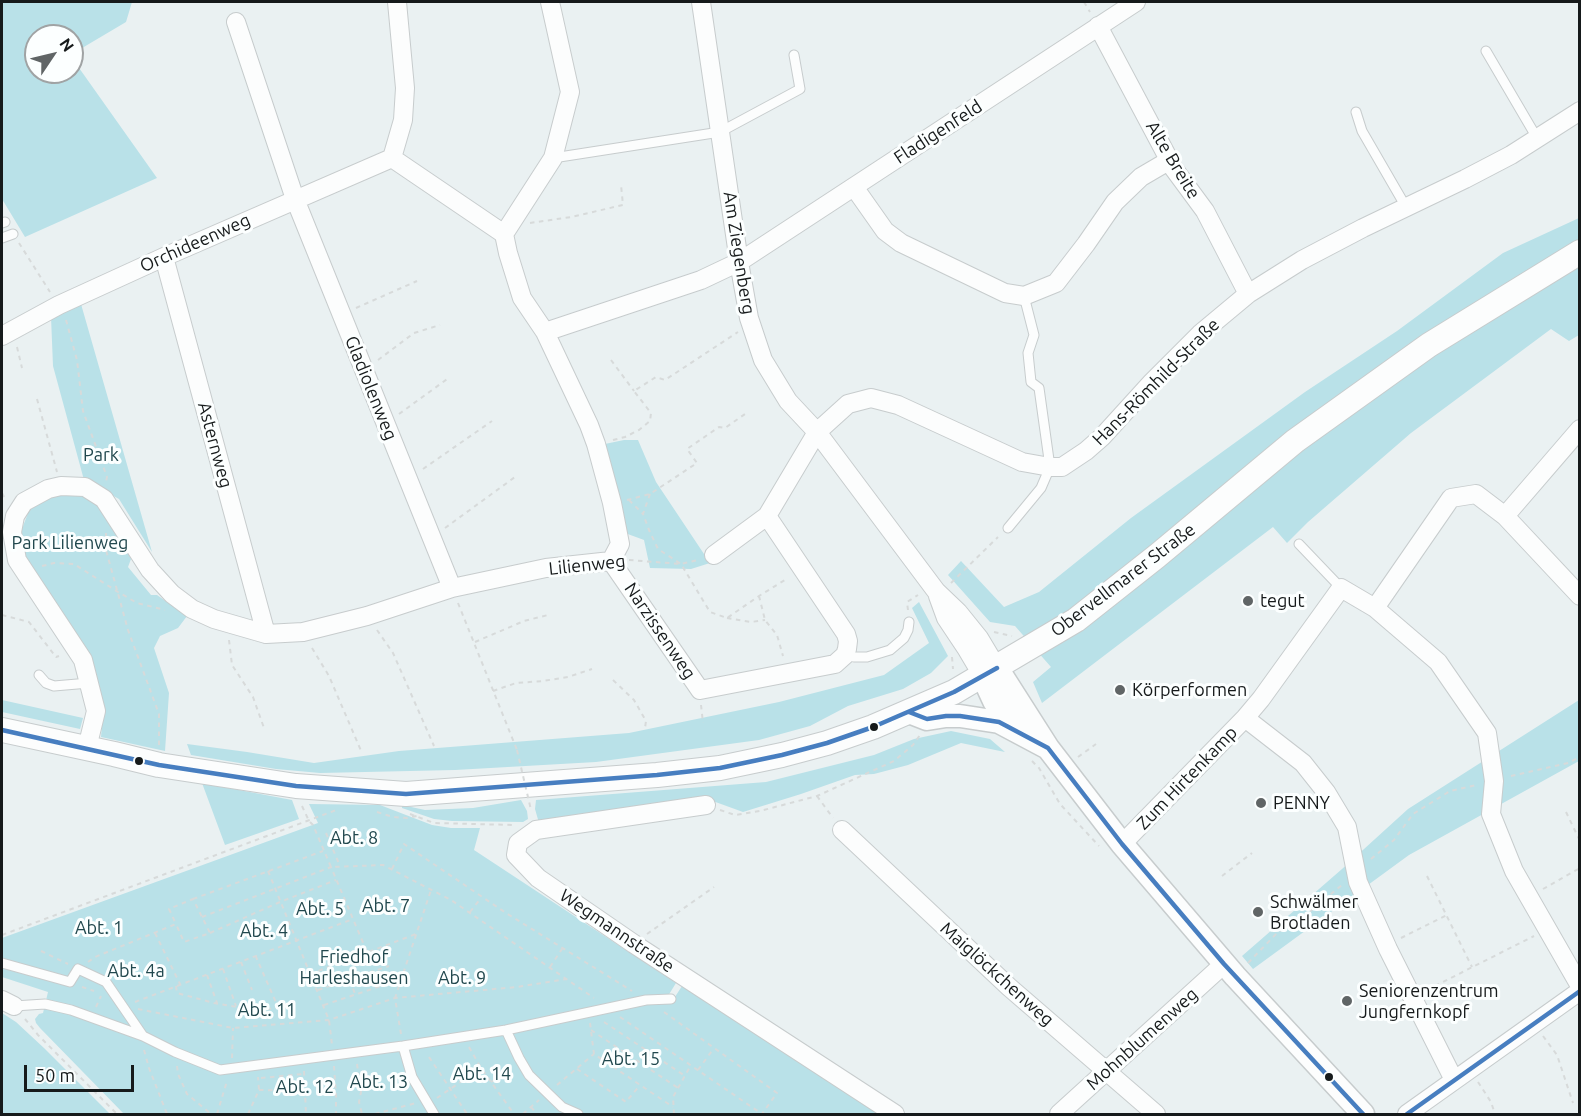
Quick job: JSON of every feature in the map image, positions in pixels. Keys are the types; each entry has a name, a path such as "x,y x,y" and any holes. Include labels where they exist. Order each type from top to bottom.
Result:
{"main road":[{"name":"Obervellmarer Straße","path":"2,730 159,765 296,786 406,794 646,776 720,768 827,743 873,727 954,692 1076,620 1295,441 1410,358 1580,252"}],"street":[{"path":"397,2 405,88 403,120 392,158 506,230"},
{"path":"552,2 570,92 553,158 506,230 508,253 522,298 545,332 589,425 620,502 620,544 611,561"},
{"name":"Am Ziegenberg","path":"701,2 739,262 750,324 763,360 788,400 817,432 935,590 972,629 990,671"},
{"name":"Fladigenfeld","path":"739,262 1136,2"},
{"name":"Gladiolenweg","path":"236,22 295,199 452,588"},
{"name":"Alte Breite","path":"1098,26 1174,169 1205,211 1248,294"},
{"name":"Hans-Römhild-Straße","path":"1050,467 1062,467 1086,451 1192,342 1248,294 1302,260 1511,155 1580,111"},
{"name":"Orchideenweg","path":"7,333 59,305 164,256 392,158"},
{"path":"854,187 885,231 901,243 1005,293 1024,296 1056,283 1115,202 1141,177 1170,160"},
{"name":"Asternweg","path":"164,256 266,634"},
{"path":"545,332 701,280 739,262"},
{"path":"714,555 767,516 817,432 848,404 871,398 898,405 1022,462 1050,467"},
{"path":"1505,516 1580,429"},
{"name":"Lilienweg","path":"87,748 96,711 83,660 15,563 12,532 15,516 24,502 48,489 61,486 85,487 104,499 150,570 172,594 192,609 214,619 266,634 303,632 367,616 452,588 546,568 611,561"},
{"path":"1375,608 1450,498 1476,494 1505,516 1580,596"},
{"path":"767,516 846,633 848,641 845,655"},
{"name":"Narzissenweg","path":"611,561 700,690 835,664 845,655"},
{"path":"1341,588 1375,608 1438,662 1487,733 1494,781 1491,814 1515,871 1580,986"},
{"name":"Zum Hirtenkamp","path":"1122,844 1245,718 1341,588"},
{"path":"990,671 994,701 1014,729"},
{"path":"990,671 1122,844 1230,970 1363,1114"},
{"path":"909,712 927,719 953,716 999,722 1048,748"},
{"path":"1245,718 1303,763 1326,792 1347,827 1358,882 1387,946 1454,1080"},
{"name":"Wegmannstraße","path":"706,805 536,831 518,843 516,855 538,878 634,944 895,1114"},
{"name":"Maiglöckchenweg","path":"842,830 1009,987 1156,1114"},
{"name":"Mohnblumenweg","path":"1059,1114 1107,1071 1230,970"},
{"path":"1407,1114 1580,991"}],"lane":[{"path":"1486,51 1537,138"},
{"path":"553,158 720,132 800,89 794,55"},
{"path":"1356,112 1362,131 1407,207"},
{"path":"2,238 13,234"},
{"path":"1008,528 1041,488 1050,467 1040,388 1031,382 1028,353 1034,335 1024,296"},
{"path":"1299,544 1341,588"},
{"path":"845,655 867,657 890,650 904,638 909,622"},
{"path":"39,675 46,683 54,686 89,683"},
{"path":"2,963 70,982 78,969 106,982 143,1036"},
{"path":"8,1003 45,1004 70,1010 143,1036 220,1070 506,1030 646,1000 671,999"},
{"path":"506,1030 529,1075 562,1107 578,1114"},
{"path":"403,1046 412,1077 434,1114"}],"path":[{"path":"506,230 623,205 621,185"},
{"path":"13,234 59,305"},
{"path":"342,315 366,302 417,281"},
{"path":"634,391 656,377 665,380 705,356 750,324"},
{"path":"364,370 414,333 440,325"},
{"path":"7,333 22,368"},
{"path":"596,444 625,437 650,421 651,413 611,360"},
{"path":"386,424 450,377"},
{"path":"37,399 61,486"},
{"path":"620,502 650,494 697,463 687,449 719,427 725,428 745,414"},
{"path":"408,480 492,421"},
{"path":"432,538 515,477"},
{"path":"650,494 643,514 648,530 658,549 681,564 710,612 750,622 765,620"},
{"path":"620,502 643,514"},
{"path":"909,622 907,602 935,590 1008,528"},
{"name":"Lilienweg","path":"611,561 637,560 681,564 714,555"},
{"path":"15,563 74,564 137,603 178,612 192,609"},
{"path":"727,618 803,569"},
{"path":"452,588 517,750 531,810"},
{"path":"759,596 765,620 777,635 788,672"},
{"path":"2,615 29,622 56,657 76,649"},
{"path":"474,642 524,621 548,615"},
{"path":"367,616 393,653 434,746"},
{"path":"226,622 232,665 253,697 264,728"},
{"path":"303,632 328,676 362,753"},
{"path":"952,658 952,667"},
{"path":"493,691 516,682 559,678 592,669"},
{"path":"613,680 634,700 646,721 645,728"},
{"path":"706,805 735,815 817,796 894,761 920,736"},
{"path":"1076,758 1096,744"},
{"path":"1025,755 1039,768 1060,804 1099,846"},
{"path":"1230,970 1338,889 1356,870 1394,840 1413,814 1450,791 1568,763 1580,757"},
{"path":"296,786 299,800 324,850 367,952"},
{"path":"817,796 842,830"},
{"path":"2,935 344,807"},
{"path":"373,810 393,818 417,816"},
{"path":"1566,812 1580,841"},
{"path":"326,833 340,866"},
{"path":"202,917 331,867 383,865 470,912 762,1114 777,1093 646,1000 481,897 404,844 392,869"},
{"path":"324,850 169,909 184,942 336,880"},
{"path":"1222,876 1251,853"},
{"path":"1529,896 1580,868"},
{"path":"268,871 329,1020 336,1114"},
{"path":"1427,876 1472,967"},
{"path":"634,944 714,887"},
{"path":"403,1046 395,998 431,890"},
{"path":"470,912 481,897"},
{"path":"193,899 210,933"},
{"path":"1387,946 1447,915"},
{"path":"124,1006 353,919"},
{"path":"95,957 176,924"},
{"path":"1413,997 1548,929"},
{"path":"155,933 180,985"},
{"path":"310,974 416,934"},
{"path":"550,967 562,949"},
{"path":"41,951 78,969"},
{"path":"176,986 177,993 217,1003 259,1011 278,1007 256,957"},
{"path":"241,962 252,990"},
{"path":"317,991 389,966"},
{"path":"223,969 237,1007"},
{"path":"207,975 217,1003"},
{"path":"124,1006 233,1028 329,1020 395,998 517,987 568,979"},
{"path":"350,980 355,994"},
{"path":"323,1005 381,986"},
{"path":"8,1003 117,1114"},
{"path":"589,1012 594,1054 673,1107"},
{"path":"589,1012 685,1076"},
{"path":"1534,1023 1557,1055 1573,1103"},
{"path":"217,1114 231,1069 233,1028"},
{"path":"591,1030 678,1088"},
{"path":"143,1036 143,1048 149,1068 167,1114"},
{"path":"464,1036 481,1068 514,1114"},
{"path":"698,1070 714,1048"},
{"path":"176,1052 178,1074 187,1094 211,1114"},
{"path":"355,1052 362,1114"},
{"path":"555,1087 594,1054"},
{"path":"429,1057 467,1114"},
{"path":"304,1059 306,1114"},
{"path":"491,1082 522,1064"},
{"path":"248,1114 259,1090 255,1065"},
{"path":"674,1114 673,1097 691,1065"},
{"path":"375,1114 426,1103 481,1068"},
{"path":"576,1069 626,1102 640,1085"},
{"path":"1469,1070 1491,1102 1496,1114"},
{"path":"258,1078 304,1074"},
{"path":"259,1090 305,1091"},
{"path":"523,1114 539,1100"},
{"path":"531,1107 537,1114"}],"green space":[{"path":"2,2 132,2 126,22 84,47 84,24 24,24 24,84 84,84 84,75 157,178 25,237 2,199"},
{"path":"1579,218 1579,335 1569,341 1551,329 1411,433 1287,543 1273,527 1042,703 1033,682 1051,667 1015,626 990,622 948,575 961,561 1004,607 1039,592 1131,518 1305,392 1397,331 1503,253"},
{"name":"Park","path":"81,304 152,552 119,499 84,480 53,366 51,317"},
{"path":"624,440 638,440 656,482 710,563 691,569 650,568 644,540 625,533 600,445"},
{"name":"Park Lilienweg","path":"50,494 83,494 104,509 131,559 128,567 151,595 157,595 187,616 178,628 160,636 154,648 169,693 165,751 101,737 103,712 24,558 20,534 30,508"},
{"path":"919,602 948,656 931,673 903,689 848,706 810,726 759,740 596,762 455,770 320,773 276,769 191,755 187,744 314,763 399,751 629,733 779,702 884,675 929,643 912,608"},
{"path":"2,700 83,718 80,729 2,712"},
{"path":"1579,700 1579,761 1409,855 1253,969 1242,956 1408,809"},
{"path":"951,731 990,739 1005,752 961,743 908,765 874,774 855,775 743,812 710,800 539,823 535,809 536,800 766,782 874,755 914,739"},
{"path":"202,783 292,800 299,819 225,845"},
{"path":"521,800 527,811 528,819 523,822 434,819 402,808 402,805 425,810 473,808"},
{"name":"Friedhof Harleshausen","path":"309,804 380,805 432,825 451,828 480,828 474,850 676,983 668,996 673,1000 682,986 880,1114 124,1114 36,1023 35,1019 43,1013 48,992 2,977 2,938 318,823"},
{"path":"2,1013 16,1022 44,1048 110,1114 2,1114"}],"transit line":[{"path":"2,730 159,765 296,786 406,794 657,775 720,768 782,755 873,727 954,692 997,668"},
{"path":"909,712 927,719 960,716 999,722 1048,748 1122,844 1224,964 1363,1114"},
{"path":"1407,1114 1580,991"}],"place":[{"name":"tegut","path":"1248,601"},
{"name":"Körperformen","path":"1120,690"},
{"name":"PENNY","path":"1261,803"},
{"name":"Schwälmer Brotladen","path":"1258,912"},
{"name":"Seniorenzentrum Jungfernkopf","path":"1347,1001"}],"park label":[{"name":"Abt. 8","path":"354,838"},
{"name":"Abt. 7","path":"386,906"},
{"name":"Abt. 5","path":"320,909"},
{"name":"Abt. 1","path":"99,928"},
{"name":"Abt. 4","path":"264,931"},
{"name":"Abt. 4a","path":"136,971"},
{"name":"Abt. 9","path":"462,978"},
{"name":"Abt. 11","path":"267,1010"},
{"name":"Abt. 15","path":"631,1059"},
{"name":"Abt. 14","path":"482,1074"},
{"name":"Abt. 13","path":"379,1082"},
{"name":"Abt. 12","path":"305,1087"}]}
